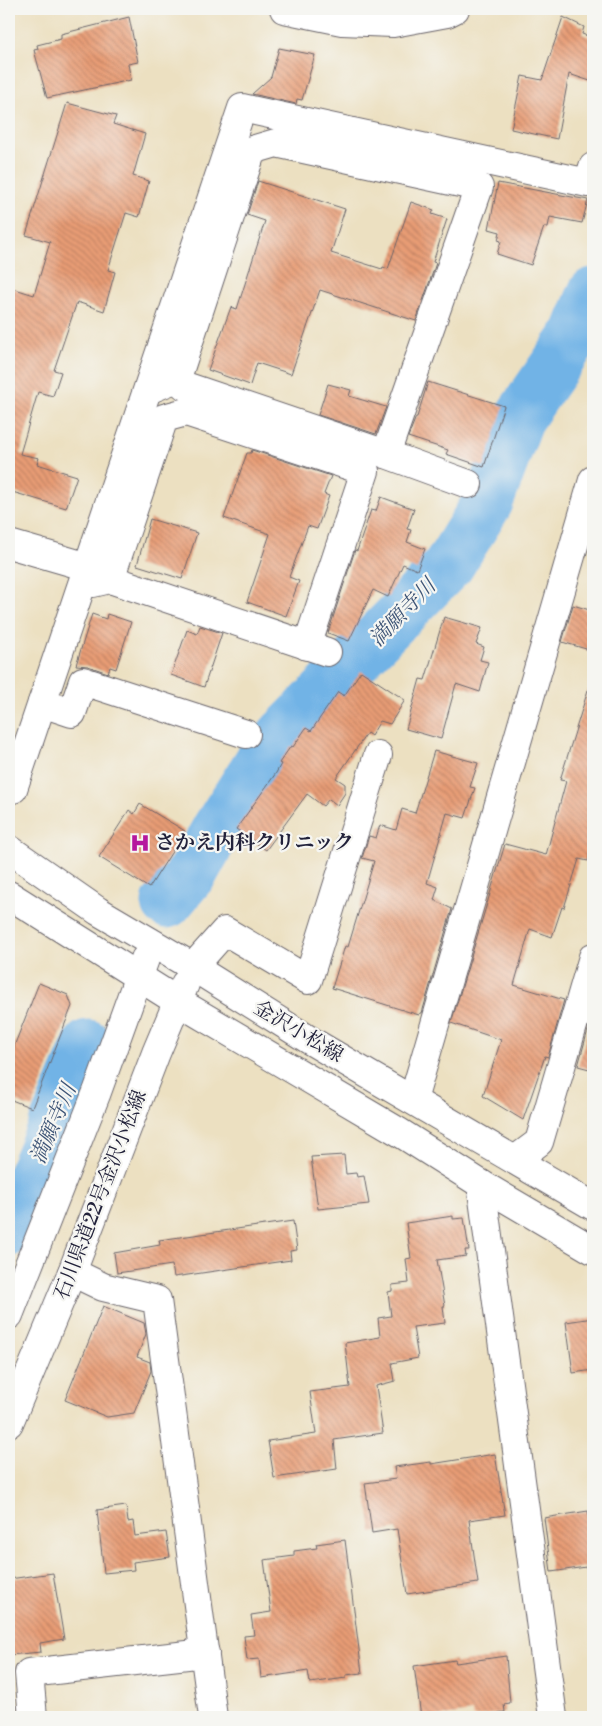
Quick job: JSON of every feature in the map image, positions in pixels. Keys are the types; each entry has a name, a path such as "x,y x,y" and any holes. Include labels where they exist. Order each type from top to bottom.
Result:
{"street":[{"path":"284,9 342,21 392,16 447,14 454,9"},
{"path":"93,577 148,390 242,108 588,183 593,167"},
{"path":"148,390 177,378 252,150 276,143 479,187 386,454"},
{"path":"177,378 185,386 386,454 468,484"},
{"path":"9,544 93,577 317,649 365,471 186,412 164,418 93,577 42,703 10,793"},
{"path":"413,1100 593,480"},
{"path":"42,703 72,713 83,681 246,734"},
{"name":"石川県道22号金沢小松線","path":"9,1423 72,1272 177,1001 192,967 225,931 308,980 378,755"},
{"name":"金沢小松線","path":"9,849 98,911 192,967 311,1042 593,1206"},
{"name":"金沢小松線","path":"9,895 177,1001 399,1132 481,1184 593,1250"},
{"name":"石川県道22号金沢小松線","path":"9,1315 152,943"},
{"path":"515,1160 539,1142 593,957"},
{"path":"481,1184 553,1717"},
{"path":"72,1272 104,1287 157,1300 213,1717"},
{"path":"33,1717 29,1672 204,1653"}],"building":[{"path":"129,17 138,62 128,64 131,80 47,98 34,50 38,49 37,45 61,39 61,34"},
{"path":"563,17 584,27 582,34 593,38 593,82 569,74 557,139 511,129 522,76 542,80"},
{"path":"279,48 315,55 302,100 297,99 296,104 252,94 271,77"},
{"path":"67,103 116,116 113,124 145,134 133,176 149,181 139,217 126,213 108,270 115,272 104,311 77,302 54,370 61,372 53,396 38,392 20,454 39,458 37,464 77,476 66,508 9,491 9,287 34,295 50,242 26,235"},
{"path":"258,181 345,209 331,253 382,269 383,267 388,269 411,202 434,210 432,214 447,219 433,262 436,263 416,321 320,290 291,374 257,363 250,385 208,370 231,307 237,309 265,221 247,215"},
{"path":"498,183 588,200 582,223 550,217 548,227 544,227 531,265 497,254 501,241 498,240 500,232 489,229"},
{"path":"428,382 504,406 484,467 446,454 448,450 408,437 417,417"},
{"path":"328,384 351,390 349,396 386,407 376,434 318,415"},
{"path":"252,450 331,476 324,494 329,496 317,529 308,526 289,577 299,581 286,616 247,602 270,534 224,518 247,453 251,453"},
{"path":"381,497 414,509 407,529 411,530 407,542 425,549 417,570 403,564 388,597 373,590 349,641 328,633 355,550 357,551 371,510 376,511"},
{"path":"150,519 197,533 182,579 137,565"},
{"path":"573,605 593,611 593,651 562,642"},
{"path":"92,614 106,619 107,614 131,622 116,669 110,667 108,673 88,666 76,665"},
{"path":"444,617 482,628 476,644 484,647 480,660 488,662 480,692 456,684 441,739 406,729 420,679 425,680"},
{"path":"200,626 222,633 204,687 171,675 187,630 197,634"},
{"path":"361,671 405,700 390,724 380,721 371,736 367,733 336,778 345,784 345,793 337,805 329,799 323,806 307,794 266,850 236,829 276,773 281,764 279,763 291,746 293,747 306,728 311,731 338,692 344,696"},
{"path":"588,690 593,690 593,841 588,861 579,859 564,908 562,907 552,937 530,929 514,985 564,1000 548,1057 545,1056 523,1120 483,1096 501,1040 451,1023 505,844 546,855 566,781 560,780"},
{"path":"434,751 478,763 470,787 475,788 465,818 447,813 427,883 438,887 434,900 452,909 422,1013 419,1015 332,988 345,946 348,947 374,861 362,858 369,836 376,838 380,825 396,830 402,809 415,813"},
{"path":"140,804 185,831 149,888 99,857 129,810 134,814"},
{"path":"39,983 68,995 72,1006 32,1108 9,1099 9,1059"},
{"path":"590,1023 593,1024 593,1070 578,1066"},
{"path":"344,1155 346,1174 356,1173 357,1177 364,1176 369,1204 318,1209 311,1157"},
{"path":"453,1216 453,1219 464,1218 469,1250 465,1250 466,1256 437,1260 445,1306 443,1306 445,1323 413,1327 418,1358 392,1363 395,1381 376,1386 383,1433 334,1440 337,1469 274,1478 268,1441 316,1434 310,1392 350,1387 345,1343 380,1337 378,1318 391,1316 388,1292 392,1291 392,1285 409,1283 406,1259 411,1258 406,1223"},
{"path":"293,1221 297,1250 290,1251 291,1260 174,1277 172,1265 117,1273 114,1253 160,1245 159,1240"},
{"path":"103,1306 144,1323 146,1334 137,1357 150,1362 151,1371 134,1413 107,1417 65,1400"},
{"path":"593,1318 593,1370 573,1373 566,1322"},
{"path":"495,1454 505,1515 469,1520 478,1583 407,1594 397,1529 372,1533 365,1483 396,1479 394,1467 431,1462 431,1464"},
{"path":"126,1506 128,1522 133,1521 135,1536 166,1532 170,1557 133,1562 134,1570 104,1573 97,1510"},
{"path":"588,1511 593,1545 593,1566 551,1572 544,1518"},
{"path":"345,1540 362,1673 346,1675 346,1678 310,1683 308,1671 261,1678 259,1659 247,1660 244,1636 254,1635 251,1615 271,1612 264,1560 294,1556 294,1551 317,1548 316,1544"},
{"path":"53,1573 64,1639 40,1643 41,1652 9,1655 9,1579"},
{"path":"506,1656 510,1703 504,1704 505,1712 473,1717 472,1712 437,1717 421,1717 414,1666 455,1660 456,1663"}],"waterway":[{"name":"満願寺川","path":"167,903 193,872 218,827 260,761 285,732 449,565 488,502 519,418 576,335 593,293"},
{"name":"満願寺川","path":"9,1231 88,1045"}],"place":[{"name":"さかえ内科クリニック","path":"140,843"}]}
